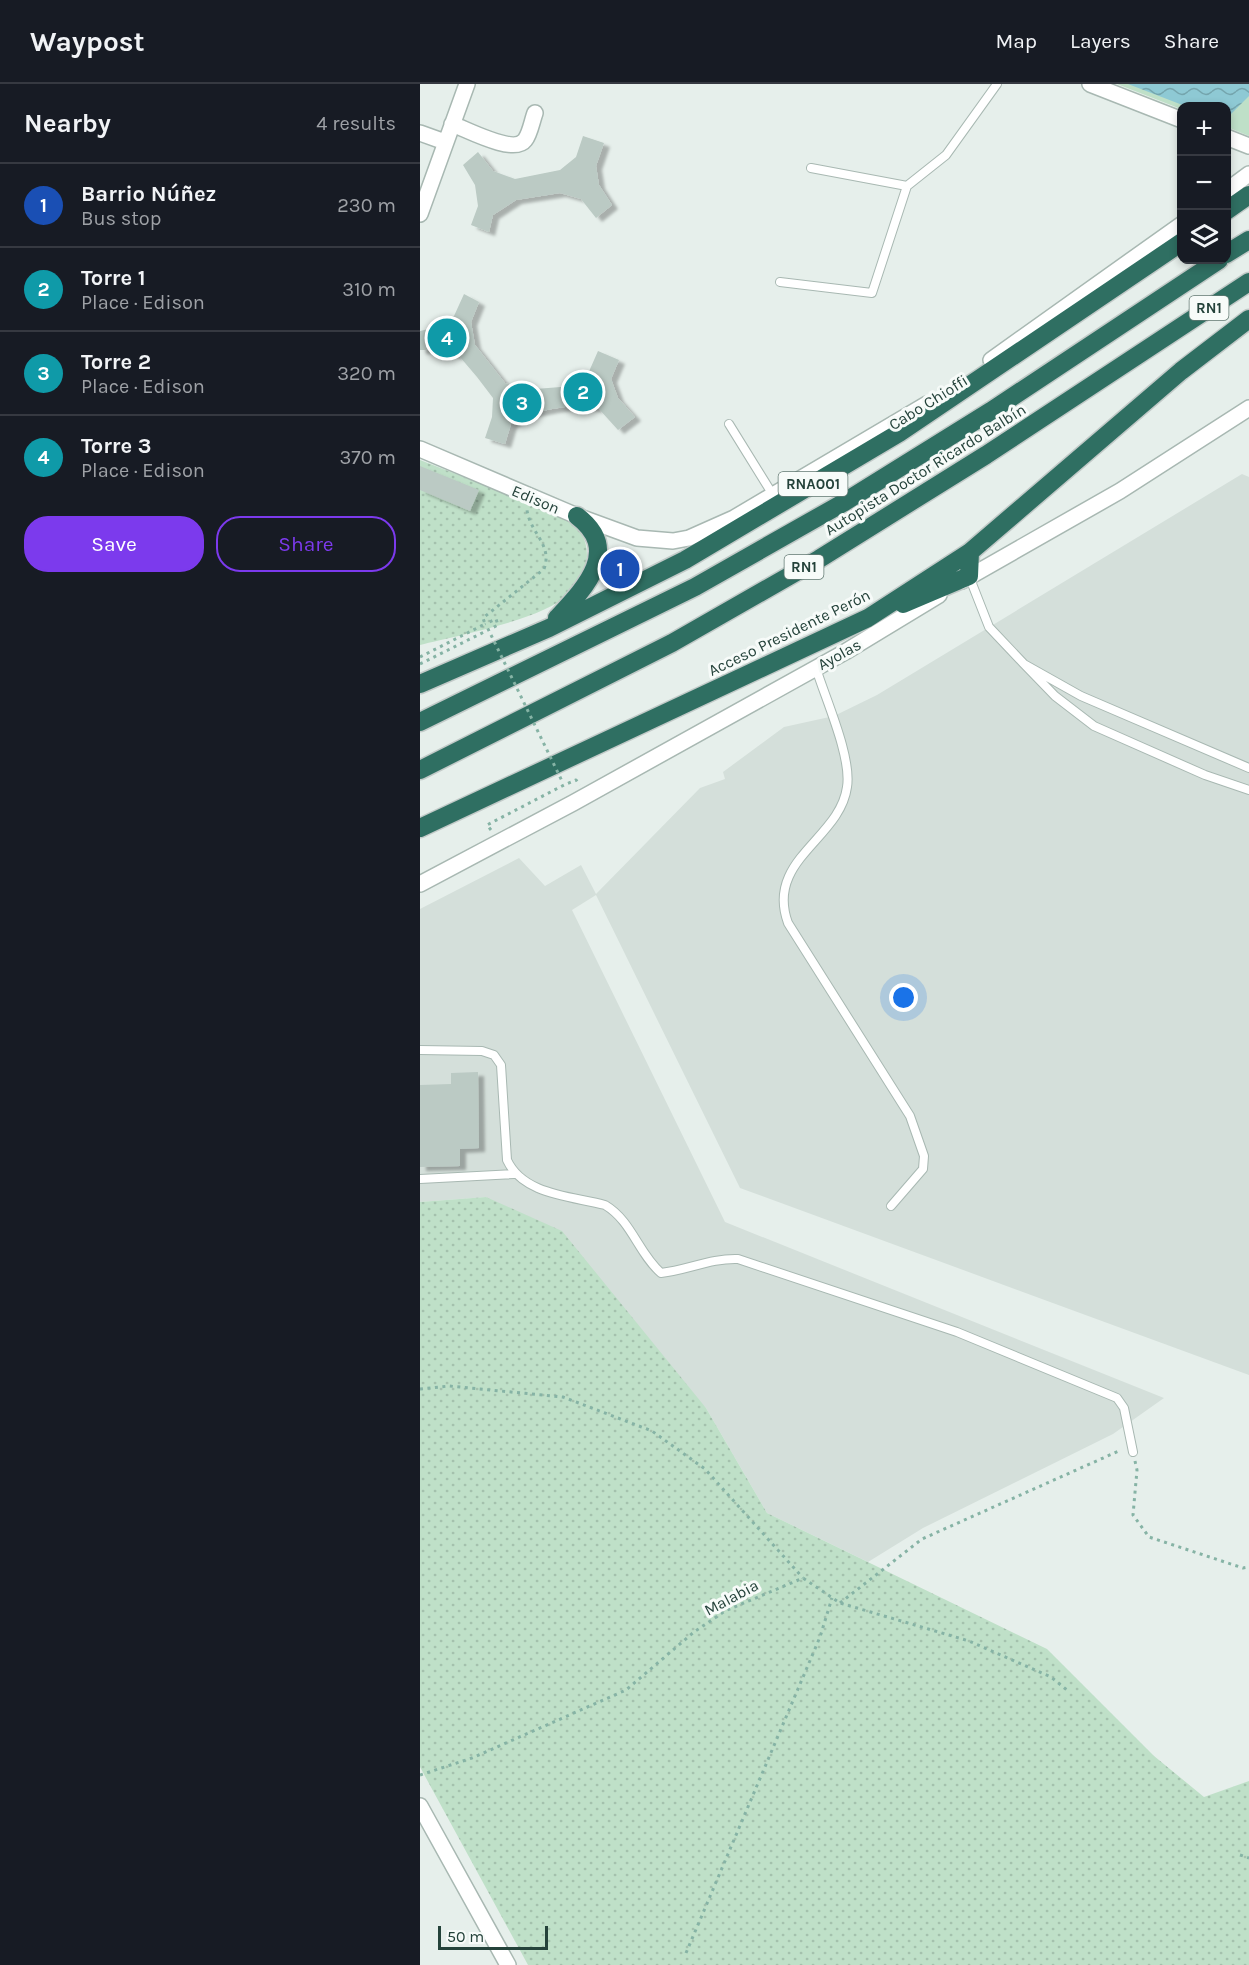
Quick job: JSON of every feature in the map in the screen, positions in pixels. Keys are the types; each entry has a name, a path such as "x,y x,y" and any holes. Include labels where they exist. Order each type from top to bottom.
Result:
{"highway":[{"path":"1228,210 1249,195"},
{"path":"1231,251 1249,240"},
{"name":"RNA001","path":"420,684 549,628 685,560 899,433 1177,245"},
{"name":"Autopista Doctor Ricardo Balbín","path":"420,722 695,587 843,503 991,411 1213,264"},
{"name":"Autopista Doctor Ricardo Balbín","path":"420,770 672,643 819,559 996,449 1249,282"},
{"name":"Acceso Presidente Perón","path":"420,828 868,618 970,552 1181,371 1249,319"},
{"path":"549,628 586,587 597,561 597,547 591,526 577,516"},
{"path":"868,618 969,576 970,552"}],"street":[{"path":"420,214 467,84"},
{"path":"1090,84 1177,118"},
{"path":"452,124 504,145 520,145 525,140 535,113"},
{"path":"420,133 445,142"},
{"path":"1231,139 1249,146"},
{"path":"1231,188 1249,174"},
{"name":"Cabo Chioffi","path":"655,541 673,541 699,534 773,495 941,395 1177,228"},
{"name":"Ayolas","path":"420,884 573,803 816,668 969,576 1120,491 1249,408"},
{"name":"Edison","path":"420,449 577,516 637,538 655,541"},
{"path":"420,1806 508,1965"}],"lane":[{"path":"780,282 872,293 907,186 945,155 997,84"},
{"path":"811,168 907,186"},
{"path":"729,424 773,495"},
{"path":"969,576 982,615 989,627 1055,696 1094,726 1205,775 1249,790"},
{"path":"1024,664 1081,696 1249,768"},
{"path":"816,668 848,765 848,788 843,803 788,877 782,894 783,912 910,1116 924,1156 923,1169 891,1206"},
{"path":"420,1050 482,1051 494,1055 501,1065 507,1160 514,1174 525,1183 605,1205 616,1212 652,1265 661,1272 679,1271 719,1258 738,1259 957,1332 1102,1389 1117,1398 1124,1408 1133,1452"},
{"path":"420,1179 514,1174"}],"path":[{"path":"485,624 483,618 544,569 548,558 541,539 531,526 527,507 532,497"},
{"path":"420,657 496,619 498,625 420,664"},
{"path":"488,630 563,783"},
{"path":"420,1389 449,1386 563,1397 652,1431 705,1469 803,1578 840,1603 969,1641 1051,1677 1067,1690"},
{"path":"840,1603 922,1539 1120,1450 1133,1452 1137,1470 1133,1515 1149,1537 1249,1568"},
{"name":"Malabia","path":"420,1775 472,1758 626,1690 694,1632 725,1611 803,1578"},
{"path":"686,1953 820,1637 832,1598"},
{"path":"1240,1855 1249,1858"}],"shaded area":[{"path":"1242,474 1249,477 1249,1375 740,1188 596,895 572,910 725,1222 1164,1398 1113,1434 923,1528 868,1562 767,1513 706,1408 486,1197 420,1202 420,909 519,858 545,886 581,865 596,894 700,788 725,779 723,772 784,727 834,716 877,695"}],"green space":[{"path":"1117,84 1249,84 1249,136 1231,129 1231,102 1177,102 1177,107"},
{"path":"420,460 567,517 582,534 587,550 584,571 574,589 557,603 521,619 420,645"},
{"path":"486,1197 562,1231 706,1408 767,1513 1047,1649 1154,1756 1204,1797 1249,1781 1249,1965 528,1965 420,1767 420,1202"}],"water":[{"path":"1128,84 1249,84 1249,96 1231,114 1231,102 1177,103"}],"building":[{"path":"583,136 604,143 596,166 599,185 612,205 596,218 581,199 560,193 516,200 493,215 489,232 471,225 478,206 475,185 463,165 478,152 493,171 515,179 560,170 576,157"},
{"path":"464,294 479,302 471,322 475,345 505,383 523,390 573,386 587,376 598,351 619,360 611,379 618,398 635,417 618,430 599,409 578,405 528,414 511,424 505,444 485,438 492,417 493,398 460,357 442,350 420,350 420,331 437,327 454,316"},
{"path":"420,466 479,490 470,511 420,490"},
{"path":"478,1072 479,1148 460,1149 460,1166 420,1167 420,1085 451,1084 451,1073"}],"place":[{"name":"Torre 3","path":"447,338"},
{"name":"Torre 1","path":"583,392"},
{"name":"Torre 2","path":"522,403"},
{"name":"Barrio Núñez","path":"620,569"}]}
